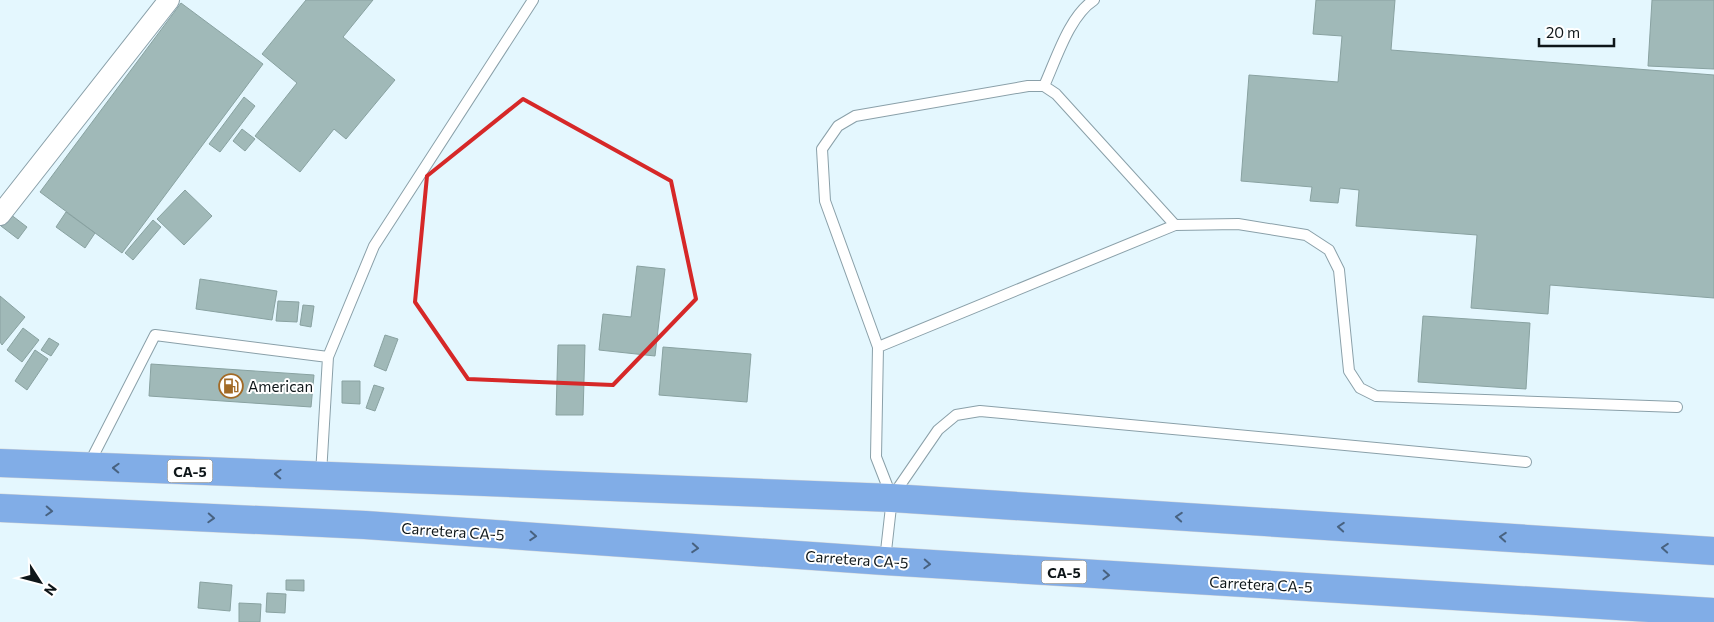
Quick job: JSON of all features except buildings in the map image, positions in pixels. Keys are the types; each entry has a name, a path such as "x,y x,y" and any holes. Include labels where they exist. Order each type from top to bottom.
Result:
{"highway":[{"name":"CA-5","path":"0,463 892,498 1714,551"},
{"name":"Carretera CA-5","path":"0,508 365,525 884,562 1714,612"}],"street":[{"path":"0,215 169,0"}],"lane":[{"path":"321,475 328,357 374,246 533,0"},
{"path":"1044,86 1072,23 1086,5 1094,0"},
{"path":"892,498 876,456 878,347 825,201 822,149 838,126 855,116 1028,86 1044,86 1056,94 1175,225"},
{"path":"878,347 1175,225 1238,224 1306,235 1329,250 1339,270 1349,371 1360,388 1376,396 1677,407"},
{"path":"87,467 155,335 328,357"},
{"path":"884,562 892,498 938,430 956,415 980,411 1526,462"}],"highlighted area":[{"path":"523,99 671,181 696,299 613,385 468,379 415,302 427,176"}],"place":[{"name":"American","path":"231,386"}]}
